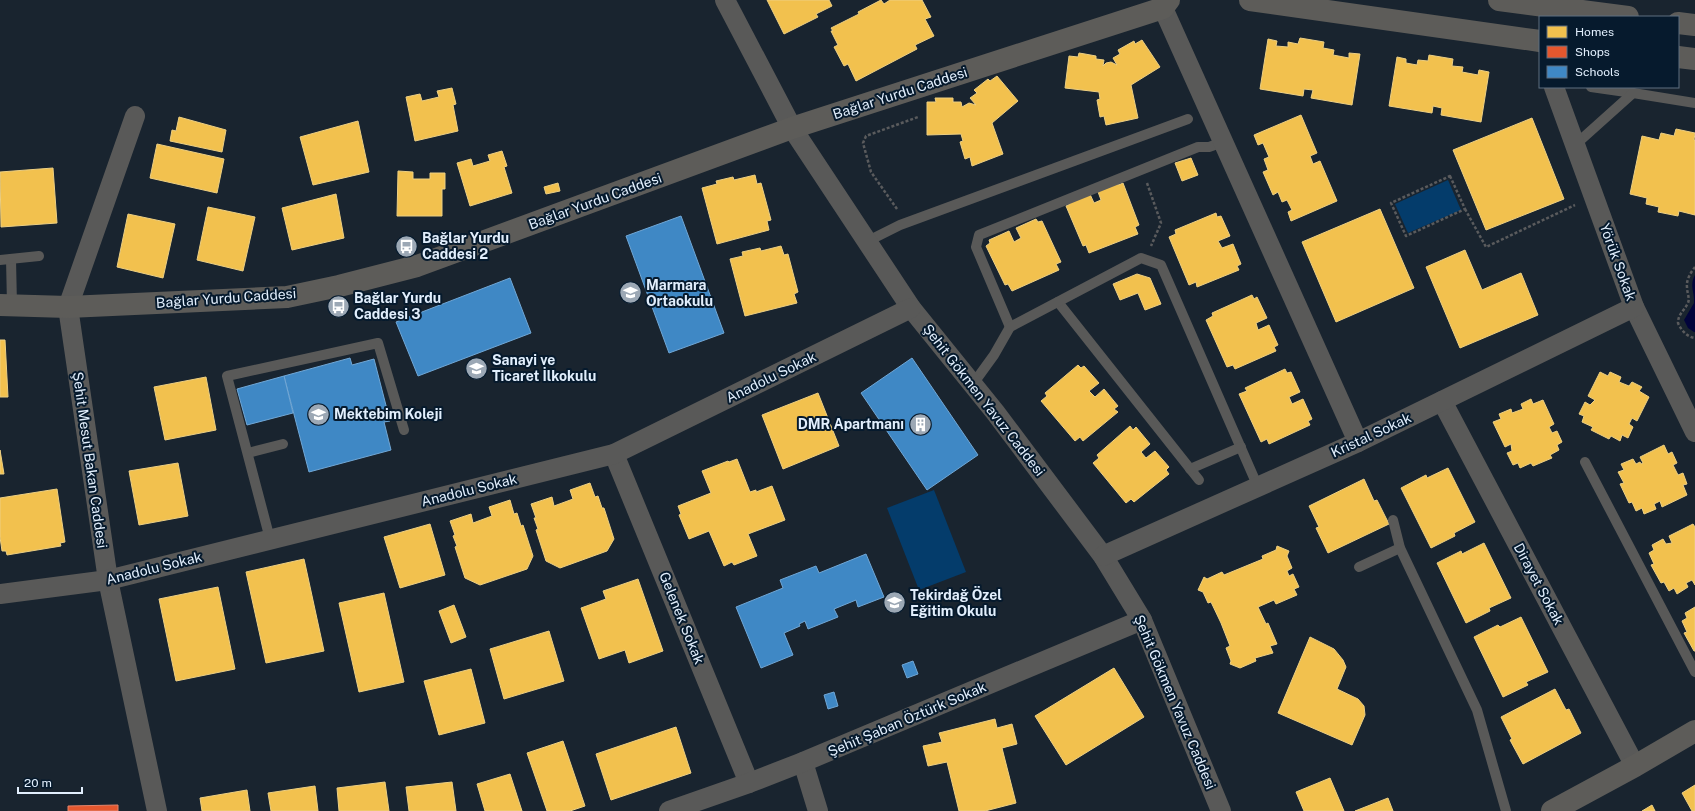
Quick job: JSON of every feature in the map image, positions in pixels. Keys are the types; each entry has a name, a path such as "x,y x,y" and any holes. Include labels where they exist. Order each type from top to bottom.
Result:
{"street":[{"name":"Şehit Gökmen Yavuz Caddesi","path":"724,0 792,128 911,308 973,384 1103,556 1142,620 1221,811"},
{"path":"1250,0 1539,43"},
{"path":"1499,0 1543,3 1622,16"},
{"name":"Bağlar Yurdu Caddesi","path":"6,305 68,307 287,296 339,286 424,263 792,128 1166,4"},
{"path":"1166,4 1223,142 1358,442"},
{"path":"1679,23 1695,25"},
{"path":"1679,58 1695,59"},
{"name":"Yörük Sokak","path":"1554,88 1634,307 1693,425"},
{"name":"Şehit Mesut Bakan Caddesi","path":"135,116 68,307 108,580 157,811"},
{"name":"Kristal Sokak","path":"1103,556 1358,442 1634,307"},
{"name":"Anadolu Sokak","path":"0,594 108,580 614,454 911,308"},
{"name":"Dirayet Sokak","path":"1442,401 1635,766"},
{"name":"Gelenek Sokak","path":"614,454 750,783"},
{"name":"Şehit Şaban Öztürk Sokak","path":"669,811 750,783 803,762 1142,620"},
{"path":"1552,811 1695,732"},
{"path":"803,762 818,811"}],"lane":[{"path":"1598,88 1695,103"},
{"path":"1575,145 1632,93"},
{"path":"868,241 907,222 1188,119"},
{"path":"1010,327 976,248 979,235 1198,147 1209,147 1223,142"},
{"path":"0,260 38,256"},
{"path":"973,384 994,355 1010,327 1141,258 1161,264 1258,487"},
{"path":"6,305 11,259"},
{"path":"1058,302 1199,480"},
{"path":"270,539 227,376 378,343 404,430"},
{"path":"248,453 283,444"},
{"path":"1190,469 1241,446"},
{"path":"1585,462 1695,672"},
{"path":"1393,520 1400,548 1477,710 1506,811"},
{"path":"1359,566 1400,548"}],"path":[{"path":"907,222 871,172 863,143 866,136 918,117"},
{"path":"1142,170 1161,223 1146,260"},
{"path":"1465,210 1406,236 1391,203 1450,176 1465,210 1486,247 1594,196"},
{"path":"1695,267 1691,272 1686,286 1689,298 1688,303 1680,313 1678,323 1685,334 1691,338 1695,338"}],"shaded area":[{"path":"1448,180 1461,210 1408,233 1395,204"},
{"path":"1695,275 1694,332 1688,328 1684,320 1694,303 1692,282"},
{"path":"934,490 966,572 919,590 887,508"}],"building: Homes":[{"path":"767,0 829,0 832,6 816,14 818,17 784,34"},
{"path":"881,0 884,4 890,0 922,0 931,17 925,19 934,36 915,45 917,49 856,81 848,64 844,66 834,47 838,45 831,28 859,14 858,12"},
{"path":"1300,38 1324,42 1323,48 1334,50 1333,55 1349,58 1349,53 1360,54 1352,105 1311,98 1313,90 1304,89 1303,96 1260,89 1268,39 1277,41 1276,46 1288,47 1288,42 1298,44"},
{"path":"1142,40 1160,67 1131,85 1138,118 1106,125 1104,116 1100,117 1097,100 1100,99 1099,92 1065,88 1069,56 1078,57 1079,53 1096,56 1096,59 1104,60 1103,66 1106,63 1111,62 1117,65 1113,58 1120,54 1118,50 1134,41 1135,44"},
{"path":"1429,55 1453,59 1452,66 1463,67 1462,72 1478,75 1479,70 1489,72 1481,122 1441,115 1442,108 1433,106 1432,113 1389,106 1397,57 1406,59 1406,63 1417,65 1418,60 1428,61"},
{"path":"997,76 1018,101 992,123 1003,154 972,166 970,157 965,159 960,142 963,141 961,134 927,135 927,102 936,102 935,98 953,98 953,102 961,102 962,107 969,103 976,105 970,98 977,93 974,90 988,79 990,81"},
{"path":"452,88 456,104 453,105 458,131 415,141 406,97 420,94 422,101 439,97 437,91"},
{"path":"1301,115 1317,153 1310,156 1313,164 1320,161 1337,201 1291,221 1288,212 1292,210 1287,200 1282,202 1278,192 1273,195 1263,172 1268,170 1264,159 1269,157 1263,143 1258,145 1254,135"},
{"path":"179,117 226,130 222,152 170,141 172,130 176,131"},
{"path":"1532,118 1564,199 1486,230 1453,150"},
{"path":"358,121 369,172 313,185 300,137"},
{"path":"1676,129 1695,133 1695,215 1679,211 1678,216 1658,212 1659,207 1646,204 1647,198 1630,194 1642,136 1659,140 1661,133 1674,136"},
{"path":"157,144 224,159 217,193 150,178"},
{"path":"502,151 507,166 504,167 512,193 470,206 457,163 471,159 473,166 490,161 488,155"},
{"path":"1191,158 1198,175 1182,181 1175,163"},
{"path":"53,168 57,223 1,227 0,172"},
{"path":"398,171 413,172 413,179 430,179 430,173 445,173 445,189 442,189 442,216 397,216"},
{"path":"755,175 757,184 761,183 771,220 767,221 769,230 717,244 702,188 717,184 716,181 733,177 734,180"},
{"path":"1117,181 1118,185 1123,183 1139,225 1135,227 1138,234 1089,253 1086,245 1083,246 1066,206 1070,204 1069,200 1089,192 1094,203 1101,200 1097,189"},
{"path":"558,183 560,191 546,194 544,187"},
{"path":"336,194 344,238 292,250 282,208"},
{"path":"208,207 255,217 243,271 197,260"},
{"path":"1380,209 1414,288 1336,322 1302,242"},
{"path":"1216,213 1217,217 1221,216 1230,236 1218,241 1222,248 1233,244 1241,264 1237,266 1239,270 1197,287 1196,282 1189,285 1169,237 1176,234 1175,230"},
{"path":"128,214 175,224 163,278 117,267"},
{"path":"1036,219 1038,222 1042,221 1061,262 1056,264 1059,270 1012,291 1008,284 1005,285 986,246 990,243 989,240 1009,231 1014,242 1021,238 1016,228"},
{"path":"781,246 784,255 788,254 798,292 794,294 797,303 745,316 730,259 743,256 742,252 760,248 761,251"},
{"path":"1465,250 1482,290 1521,273 1538,315 1460,348 1426,267"},
{"path":"1137,274 1150,278 1161,304 1145,310 1138,293 1120,300 1113,284"},
{"path":"1252,295 1254,299 1257,297 1267,318 1256,323 1258,330 1269,325 1278,345 1274,347 1276,351 1235,369 1233,365 1227,367 1206,320 1213,316 1212,313"},
{"path":"0,340 5,340 8,397 0,397"},
{"path":"1078,365 1081,368 1084,366 1099,383 1089,391 1095,397 1104,389 1118,406 1114,409 1118,412 1083,441 1080,437 1075,441 1041,401 1047,396 1045,393"},
{"path":"1285,369 1287,373 1291,372 1300,392 1289,397 1292,404 1303,399 1312,419 1308,421 1310,425 1269,444 1267,439 1261,442 1239,394 1247,391 1245,388"},
{"path":"1600,372 1608,376 1610,372 1621,377 1619,382 1629,386 1632,382 1642,387 1639,391 1649,397 1637,421 1632,418 1629,424 1633,427 1628,438 1622,435 1620,441 1611,436 1609,439 1591,430 1593,427 1582,422 1584,416 1579,414 1585,402 1590,405 1595,400 1588,396"},
{"path":"206,377 216,430 165,440 154,387"},
{"path":"818,393 839,446 783,469 762,415"},
{"path":"1531,399 1533,404 1543,400 1554,424 1549,427 1552,433 1557,431 1562,442 1557,445 1559,450 1550,455 1552,458 1533,466 1531,463 1520,468 1518,463 1513,465 1507,453 1512,451 1511,444 1505,447 1493,422 1501,419 1499,414 1511,409 1512,413 1523,409 1521,404"},
{"path":"1130,426 1133,430 1136,427 1150,444 1141,452 1146,458 1155,451 1169,467 1166,470 1169,474 1134,502 1131,499 1126,503 1093,463 1099,458 1097,455"},
{"path":"1664,445 1668,454 1672,452 1677,463 1673,465 1678,475 1683,473 1687,484 1683,485 1687,495 1662,507 1660,501 1654,504 1656,509 1644,514 1642,508 1636,511 1632,502 1629,503 1620,484 1624,483 1618,472 1624,470 1621,464 1633,459 1636,464 1640,462 1641,464 1643,463 1640,457"},
{"path":"0,450 4,474 0,474"},
{"path":"737,459 750,492 756,490 756,492 772,486 785,520 748,534 757,556 734,565 732,562 724,566 709,531 689,539 679,515 681,514 678,506 711,493 702,471"},
{"path":"178,463 188,516 139,525 129,471"},
{"path":"1448,468 1475,522 1454,533 1455,536 1431,548 1401,488 1426,475 1427,478"},
{"path":"1364,479 1374,501 1377,500 1389,524 1328,553 1316,528 1319,527 1309,506"},
{"path":"590,483 595,497 598,496 602,508 604,508 614,539 607,551 560,568 546,561 536,530 538,529 534,518 536,518 531,504 552,497 554,506 573,499 570,490"},
{"path":"57,489 65,542 60,543 61,546 7,555 6,551 2,551 0,537 0,498"},
{"path":"510,500 514,514 517,513 521,526 523,525 533,556 527,569 480,585 465,578 455,547 457,546 453,536 455,535 450,521 471,514 473,523 492,516 489,507"},
{"path":"430,524 445,575 400,588 384,537"},
{"path":"1693,524 1695,527 1695,585 1692,580 1686,583 1688,587 1677,594 1674,588 1669,591 1664,582 1661,583 1651,565 1654,564 1649,553 1654,550 1652,545 1663,539 1666,544 1672,543 1669,536"},
{"path":"1484,543 1511,598 1489,608 1490,611 1466,623 1437,563 1461,551 1462,554"},
{"path":"1277,546 1289,551 1287,556 1292,568 1287,571 1289,576 1293,574 1299,587 1294,589 1297,595 1276,604 1274,600 1258,607 1266,624 1268,623 1277,644 1270,646 1273,653 1255,658 1256,661 1240,668 1230,664 1231,661 1226,648 1230,646 1221,623 1211,602 1208,603 1203,592 1198,590 1204,577 1207,579 1222,572 1224,575 1263,559 1262,556 1276,550"},
{"path":"304,559 324,651 266,663 246,572"},
{"path":"638,579 663,651 629,663 625,650 599,659 581,608 606,599 603,591"},
{"path":"218,587 235,669 176,681 159,599"},
{"path":"384,593 404,682 359,692 339,603"},
{"path":"454,605 466,637 451,643 439,611"},
{"path":"1695,607 1694,651 1684,633 1687,632 1682,621 1687,618 1685,613"},
{"path":"1521,617 1548,672 1526,682 1528,685 1503,697 1474,637 1498,625 1500,627"},
{"path":"549,631 564,681 504,699 490,649"},
{"path":"1310,637 1334,649 1343,660 1346,667 1337,689 1358,699 1364,706 1365,715 1352,745 1278,713"},
{"path":"1114,668 1144,717 1066,765 1035,716"},
{"path":"471,669 485,723 439,735 424,681"},
{"path":"1555,689 1566,710 1569,709 1581,733 1523,764 1510,740 1512,739 1501,717"},
{"path":"995,719 997,728 1012,724 1017,744 1002,748 1016,803 985,811 959,811 947,762 928,766 923,746 942,742 939,733"},
{"path":"676,727 691,773 611,800 596,754"},
{"path":"563,741 585,806 570,811 547,811 527,753"},
{"path":"510,774 522,811 485,811 477,784"},
{"path":"1330,778 1344,811 1304,811 1296,792"},
{"path":"385,782 389,811 339,811 337,788"},
{"path":"452,782 456,811 409,811 406,787"},
{"path":"1695,785 1695,811 1692,811 1682,793"},
{"path":"315,786 318,811 271,811 268,793"},
{"path":"247,790 250,811 202,811 200,798"},
{"path":"1388,798 1393,811 1355,811"},
{"path":"1652,805 1655,811 1642,811"}],"building: Shops":[{"path":"118,805 118,811 68,811 68,806"}],"building: Schools":[{"path":"681,216 724,333 669,353 626,236"},
{"path":"510,278 531,333 418,376 396,322"},
{"path":"350,358 352,365 374,359 390,421 384,422 391,450 309,472 284,376"},
{"name":"DMR Apartmanı","path":"912,358 978,455 927,490 861,393"},
{"path":"284,376 293,413 247,425 237,389"},
{"path":"866,554 884,597 858,607 856,600 834,609 838,617 808,629 805,621 799,624 800,626 784,633 793,655 761,668 736,607 783,588 780,580 816,566 819,573"},
{"path":"913,661 918,674 907,678 902,665"},
{"path":"834,692 838,706 828,709 824,695"}],"place":[{"name":"Bağlar Yurdu Caddesi 2","path":"407,246"},
{"name":"Marmara Ortaokulu","path":"630,293"},
{"name":"Bağlar Yurdu Caddesi 3","path":"338,306"},
{"name":"Sanayi ve Ticaret İlkokulu","path":"477,368"},
{"name":"Mektebim Koleji","path":"319,414"},
{"name":"DMR Apartmanı","path":"920,424"},
{"name":"Tekirdağ Özel Eğitim Okulu","path":"894,603"}]}
